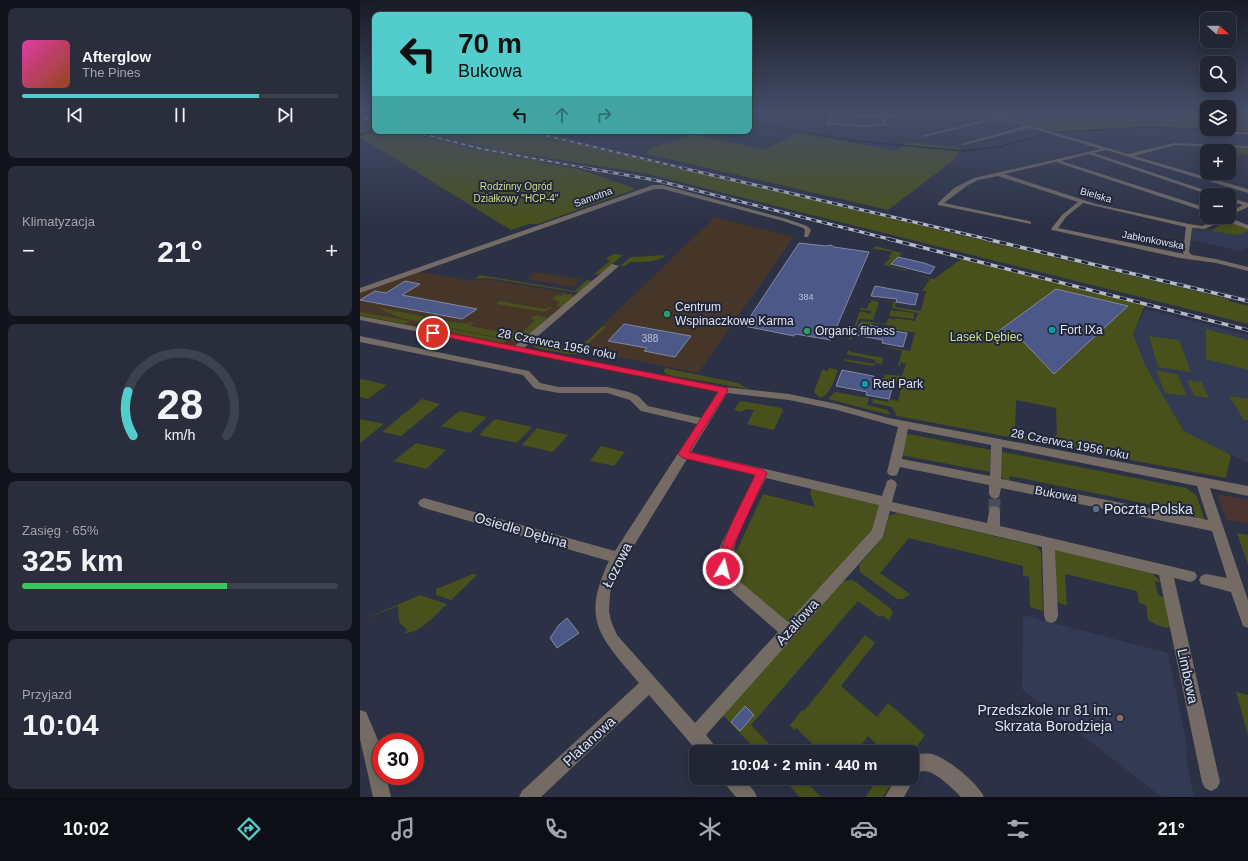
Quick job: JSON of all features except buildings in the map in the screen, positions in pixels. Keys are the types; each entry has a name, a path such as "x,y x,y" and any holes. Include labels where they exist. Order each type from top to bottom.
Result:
{"street":[{"path":"1030,223 940,204 963,184 1024,167 1105,149"},
{"path":"1107,149 1248,192"},
{"path":"1129,156 1156,149"},
{"path":"1089,153 1200,190"},
{"path":"1056,161 1200,208"},
{"name":"Bielska","path":"998,174 1094,205 1190,226 1203,228 1211,224"},
{"name":"Samotna","path":"360,291 653,187 662,188 785,220 805,227 808,230 806,236"},
{"name":"Jabłonkowska","path":"1082,201 1064,216 1054,229 1248,269"},
{"path":"1236,201 1248,205"},
{"path":"1236,211 1248,205"},
{"path":"1236,223 1248,227"},
{"path":"1189,257 1186,252 1190,226"},
{"path":"518,349 615,266"},
{"name":"28 Czerwca 1956 roku","path":"360,318 749,394 827,412 887,421 1248,491"},
{"path":"360,339 526,373 538,386 559,390 607,390 625,394 634,398 645,409 703,422"},
{"name":"Łozowa","path":"702,745 615,643 603,621 601,602 604,587 619,558 724,390"},
{"name":"Azaliowa","path":"694,736 878,533 904,425"},
{"path":"995,488 997,443"},
{"path":"683,454 993,530 1190,576"},
{"path":"762,473 726,549 723,569 727,579 788,631"},
{"name":"Bukowa","path":"893,473 995,488 1217,527"},
{"path":"1202,482 1248,621"},
{"name":"Osiedle Dębina","path":"424,502 619,558"},
{"path":"993,530 994,511"},
{"path":"1048,543 1051,616"},
{"name":"Limbowa","path":"1165,570 1211,782"},
{"path":"1206,580 1237,587"},
{"name":"Platanowa","path":"528,797 650,684"},
{"path":"360,718 371,745 382,797"},
{"path":"919,763 931,763 946,771 975,797"},
{"path":"737,785 748,797"},
{"path":"894,797 902,785"}],"shaded area":[{"path":"600,149 613,149 1248,298 1248,302"},
{"path":"715,217 794,237 698,373 578,349"},
{"path":"1222,224 1233,224 1248,228 1248,248 1240,251 1191,240 1192,229 1211,230"},
{"path":"415,271 471,281 486,279 581,295 517,349 360,318 360,291"},
{"path":"535,272 581,279 573,287 526,279"},
{"path":"1145,309 1248,335 1248,463 1184,431 1145,365 1133,338 1133,334"},
{"path":"1217,494 1248,500 1248,524 1226,520"},
{"name":"Przedszkole nr 81 im. Skrzata Borodzieja","path":"1023,615 1168,653 1187,747 1186,756 1194,797 1162,797 1022,689"}],"green space":[{"name":"Rodzinny Ogród Działkowy \"HCP-4\"","path":"380,149 476,149 582,170 636,189 538,224 529,224 511,230"},
{"path":"494,149 599,149 1229,299 1229,301 1248,306 1248,324 644,173"},
{"path":"650,149 887,149 897,151 899,149 960,149 954,160 888,210 647,154"},
{"path":"1236,149 1248,149 1248,155 1236,153"},
{"path":"1222,224 1233,224 1248,228 1248,231 1237,235 1211,231"},
{"path":"875,246 902,253 890,266 906,270 909,268 906,271 884,265 890,257 885,255 890,256 892,252 877,249 873,250"},
{"path":"614,254 623,255 602,273 593,275 610,261 606,258"},
{"path":"666,255 663,258 654,261 630,262 625,266 620,266 631,257"},
{"name":"Lasek Dębiec","path":"961,259 1145,305 1133,334 1145,365 1184,431 1231,455 1226,478 897,416 892,407 872,403 873,399 888,402 889,399 898,401 902,384 875,378 884,378 885,375 879,374 902,376 906,364 901,362 900,366 898,366 902,351 881,346 910,351 915,333 894,329 894,326 873,323 871,325 860,324 861,321 886,324 888,319 891,318 894,320 895,318 915,321 918,313 892,308 893,302 868,298 896,302 895,307 921,311 926,291 922,291 930,279 910,274 934,279","holes":["1016,400 1056,408 1057,434 1049,441 1015,434"]},
{"path":"480,275 575,291 587,280 592,281 579,292 574,292 488,278 475,279"},
{"path":"564,294 572,295 573,298 563,307 556,306 560,302 552,299 557,295 561,296"},
{"path":"870,300 879,302 873,320 859,319 851,340 849,340 860,311 870,314 871,311 860,310 861,308 867,309 869,303 872,303"},
{"path":"500,301 546,309 552,307 544,312 496,304"},
{"path":"377,307 429,318 422,322 400,318"},
{"path":"891,310 914,313 914,319 889,316"},
{"path":"360,312 410,321 404,324 360,315"},
{"path":"537,315 546,317 547,319 521,342 440,326 442,324 427,322 432,319 468,324 471,322 474,323 470,326 511,334 515,330 522,332 535,320 530,318"},
{"path":"431,325 507,340 503,343 428,328"},
{"path":"602,327 606,327 577,354 567,354 536,348 531,344 538,337 541,337 537,341 578,349"},
{"path":"1206,329 1248,340 1248,370 1206,359"},
{"path":"1149,336 1179,340 1191,372 1158,367"},
{"path":"849,350 851,352 883,358 882,364 876,363 875,365 873,366 844,361 845,359 875,364 876,360 846,354"},
{"path":"665,368 738,383 748,389 668,375 664,372"},
{"path":"829,368 838,370 827,394 820,398 814,392 822,370 828,371"},
{"path":"1156,371 1177,374 1187,396 1165,393"},
{"path":"362,379 387,385 368,399 360,397 360,380"},
{"path":"1187,380 1201,382 1209,398 1194,396"},
{"path":"835,392 869,398 867,405 888,410 890,415 828,399"},
{"path":"1229,396 1248,399 1248,420 1244,420"},
{"path":"422,399 440,404 401,436 382,432"},
{"path":"742,401 781,408 783,410 774,430 747,424 754,410 746,409 741,412 734,410 739,402"},
{"path":"459,411 487,417 470,433 441,426"},
{"path":"360,419 384,424 360,443"},
{"path":"495,419 532,427 517,443 479,435"},
{"path":"537,428 568,435 553,452 522,445"},
{"path":"908,434 991,450 990,472 901,455 906,435"},
{"path":"416,443 446,450 426,469 394,461"},
{"path":"601,446 625,452 614,466 590,461"},
{"path":"1003,452 1186,488 1197,496 1204,519 1198,520 1192,513 1010,476 1009,482 1001,477 1001,455"},
{"path":"812,487 884,504 874,532 790,625 730,576 729,548 737,550 763,494 815,507 810,493"},
{"path":"897,513 1036,546 1041,552 1043,611 1030,607 1029,577 1023,575 1023,566 909,538 880,573 910,594 903,599 897,599 860,572 859,565 884,536 889,516"},
{"path":"1237,533 1248,535 1248,565"},
{"path":"1055,549 1152,573 1162,583 1155,581 1158,595 1165,598 1171,626 1167,628 1148,620 1146,605 1139,603 1137,591 1065,574 1067,605 1059,603 1055,599 1052,551"},
{"path":"473,574 477,575 451,600 436,595 436,589"},
{"path":"853,580 890,608 893,612 889,621 882,615 879,617 858,601 751,725 770,745 751,745 722,714 843,581"},
{"path":"420,595 447,604 417,630 405,633 407,630 399,622 398,606 362,620"},
{"path":"865,635 875,643 841,686 877,717 888,703 925,735 918,745 878,745 868,736 861,745 814,745 796,728 794,730 790,725 802,710 804,711"},
{"path":"1236,692 1248,695 1248,735"},
{"path":"789,785 809,785 821,797 800,797"},
{"path":"874,785 891,785 883,797 866,797"}],"waterway":[{"path":"944,149 964,151 980,149"}],"tunnel":[{"path":"994,511 995,494"}],"railway":[{"path":"483,149 592,169"},
{"path":"604,149 687,169"},
{"path":"586,168 655,180 893,240"},
{"path":"682,168 991,240"},
{"path":"889,239 1248,330"},
{"path":"986,239 1248,301"}],"place":[{"name":"Centrum Wspinaczkowe Karma","path":"667,314"},
{"name":"Fort IXa","path":"1052,330"},
{"name":"Organic fitness","path":"807,331"},
{"name":"Red Park","path":"865,384"},
{"name":"Poczta Polska","path":"1096,509"},
{"name":"Przedszkole nr 81 im. Skrzata Borodzieja","path":"1120,718"}],"route":[{"path":"433,333 724,390 683,454 762,473 726,549 723,569"}]}
